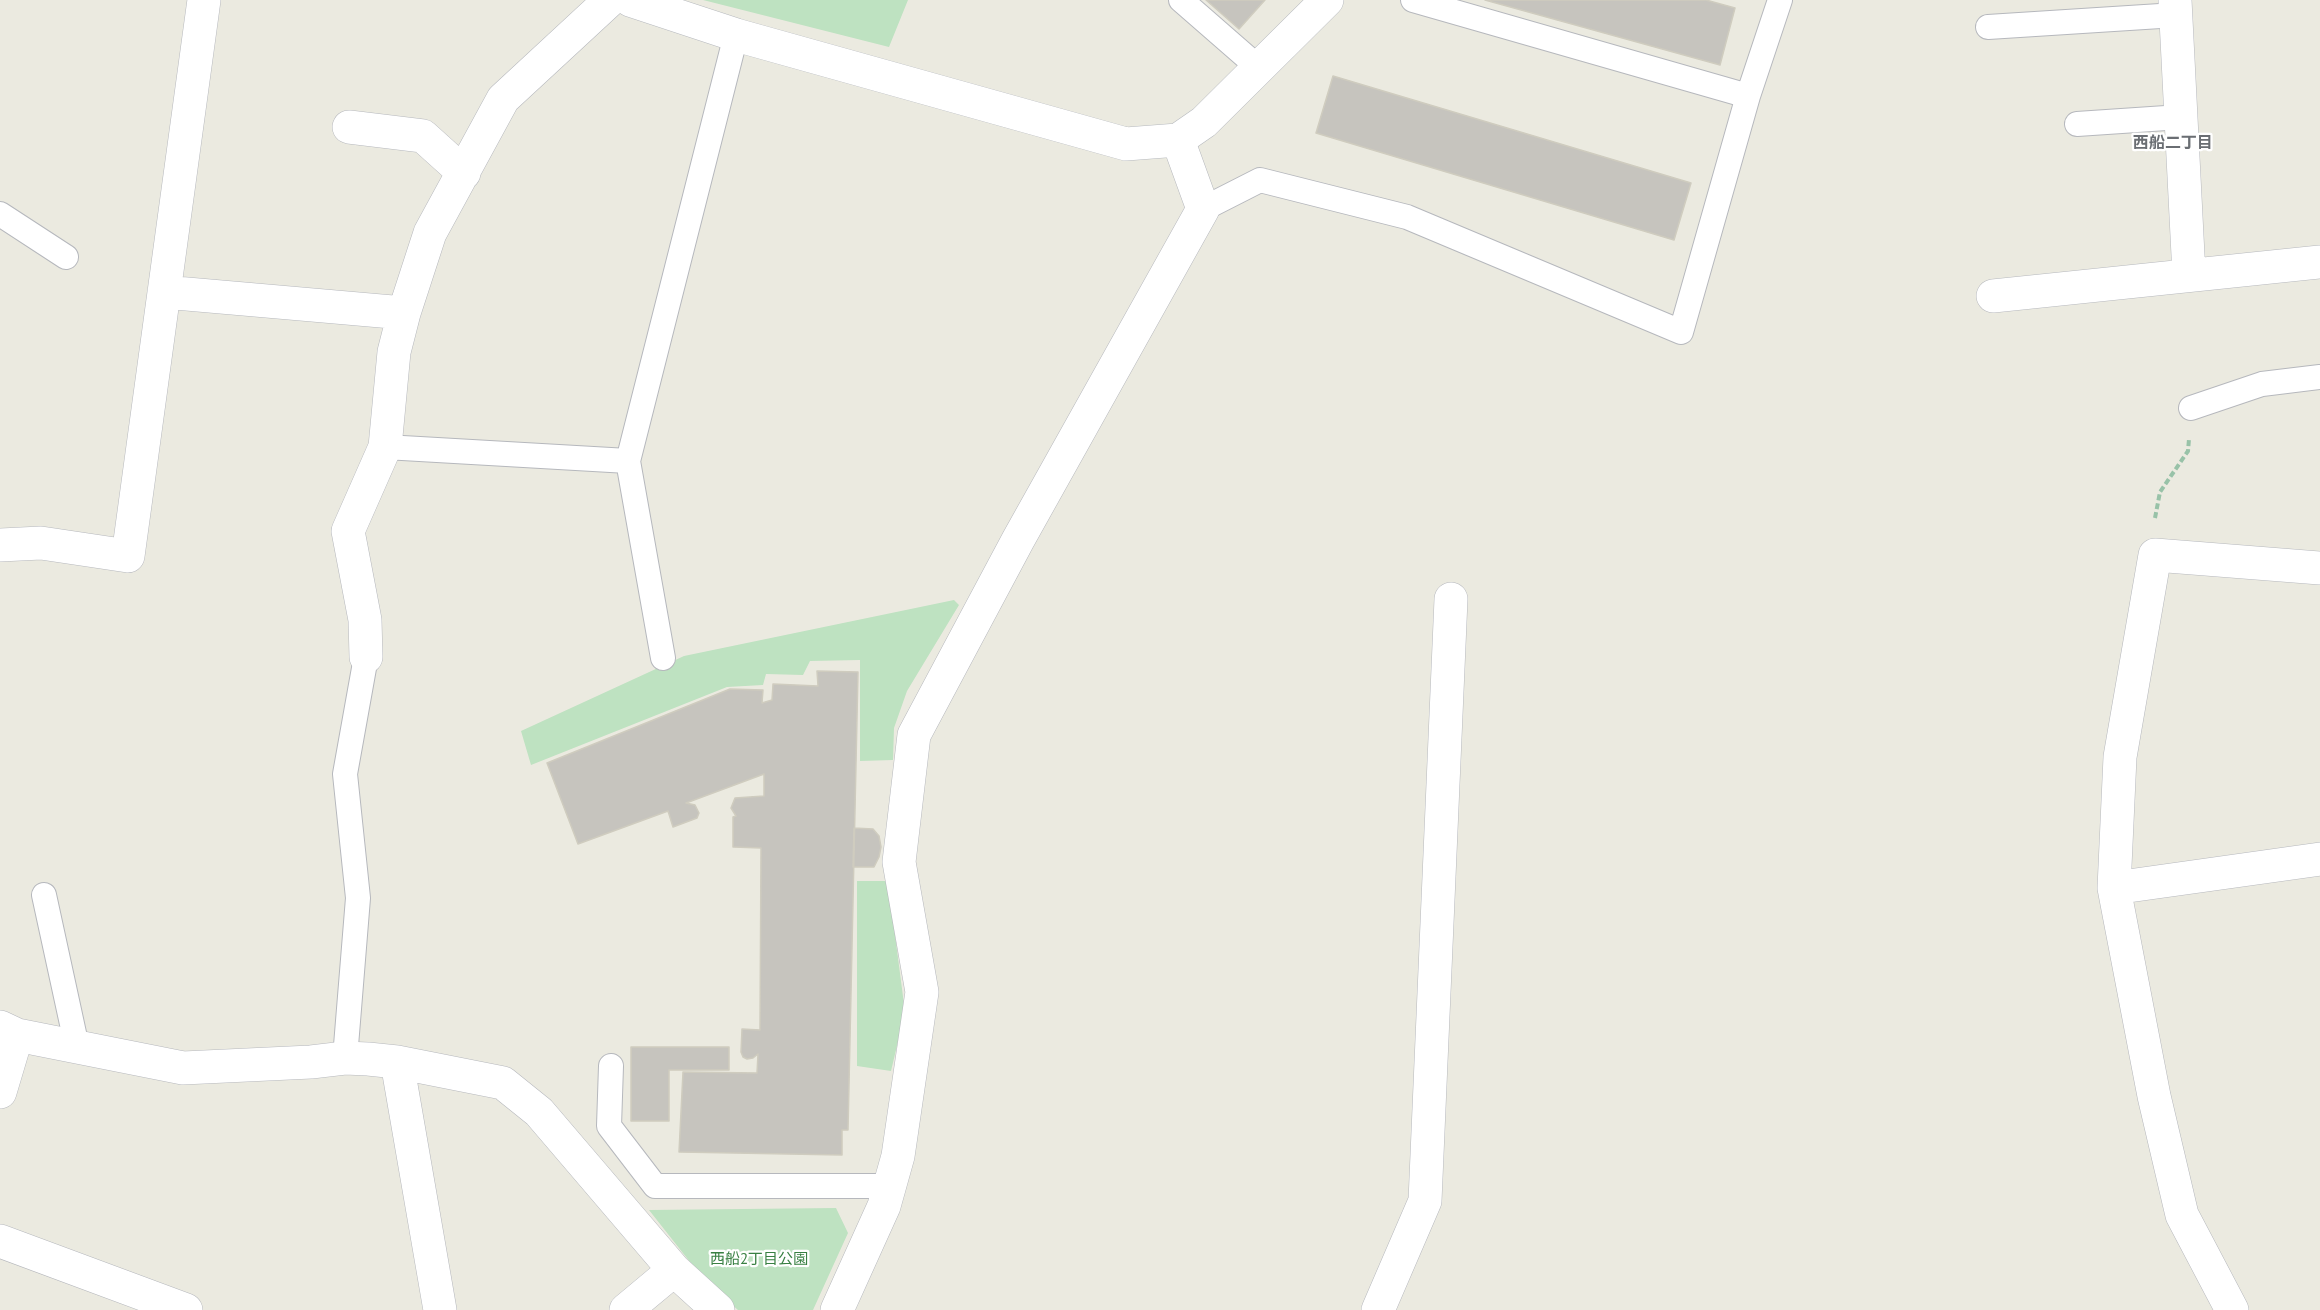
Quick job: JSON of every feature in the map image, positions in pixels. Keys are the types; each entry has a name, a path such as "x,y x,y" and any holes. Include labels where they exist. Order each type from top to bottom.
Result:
{"street":[{"path":"0,545 41,543 128,556 204,0"},
{"path":"366,657 364,620 348,531 386,447 394,352 430,233 503,99 610,0"},
{"path":"630,0 736,35 1126,144 1178,140 1204,123 1327,0"},
{"path":"2176,8 2189,275"},
{"path":"349,127 423,136 464,173"},
{"path":"837,1310 884,1206 898,1156 922,992 899,862 914,735 1018,540 1203,209 1178,140"},
{"path":"1993,296 2320,262"},
{"path":"164,292 404,313"},
{"path":"2232,1310 2182,1215 2154,1096 2114,888 2120,757 2155,555 2320,568"},
{"path":"1378,1310 1425,1202 1451,599"},
{"path":"2114,888 2320,859"},
{"path":"0,1092 9,1031 183,1068 311,1062 345,1058 397,1062 503,1083 539,1112 674,1270 718,1310"},
{"path":"397,1062 440,1310"},
{"path":"0,1241 186,1310"},
{"path":"627,1310 674,1270"}],"lane":[{"path":"1181,0 1259,68"},
{"path":"1413,0 1748,96"},
{"path":"1203,209 1260,180 1407,217 1681,332 1748,96 1780,0"},
{"path":"1988,27 2176,8"},
{"path":"663,658 628,460 736,35"},
{"path":"2077,124 2181,117"},
{"path":"0,214 66,257"},
{"path":"2191,408 2262,384 2320,377"},
{"path":"386,447 628,460"},
{"path":"345,1058 358,898 345,774 366,657"},
{"path":"44,895 77,1047"},
{"path":"611,1066 609,1126 655,1186 889,1186"}],"path":[{"path":"2160,492 2188,451 2191,408"}],"green space":[{"path":"703,0 908,0 889,47"},
{"path":"954,600 959,605 907,691 894,728 893,760 860,761 860,660 810,661 803,675 766,674 763,685 727,687 531,765 521,731 684,656"},
{"path":"857,881 888,881 905,1012 891,1071 857,1066"},
{"name":"西船2丁目公園","path":"836,1208 848,1233 813,1310 738,1310 705,1281 649,1210"}],"building":[{"path":"1206,0 1265,0 1239,29"},
{"path":"1485,0 1706,0 1735,8 1720,65"},
{"path":"1333,76 1691,183 1674,240 1316,133"},
{"path":"817,671 858,672 848,1130 842,1130 842,1155 679,1152 683,1072 757,1073 758,1054 747,1059 741,1052 742,1029 760,1030 761,848 733,847 733,817 736,816 731,808 735,798 764,796 764,774 686,803 695,805 699,813 697,818 673,827 668,811 578,844 547,763 730,689 763,690 762,703 772,700 773,684 818,686"},
{"path":"854,828 873,829 879,836 881,847 874,867 853,867"},
{"path":"631,1047 729,1047 729,1070 669,1070 669,1121 631,1121"}],"district":[{"name":"西船二丁目","path":"2173,143"}]}
